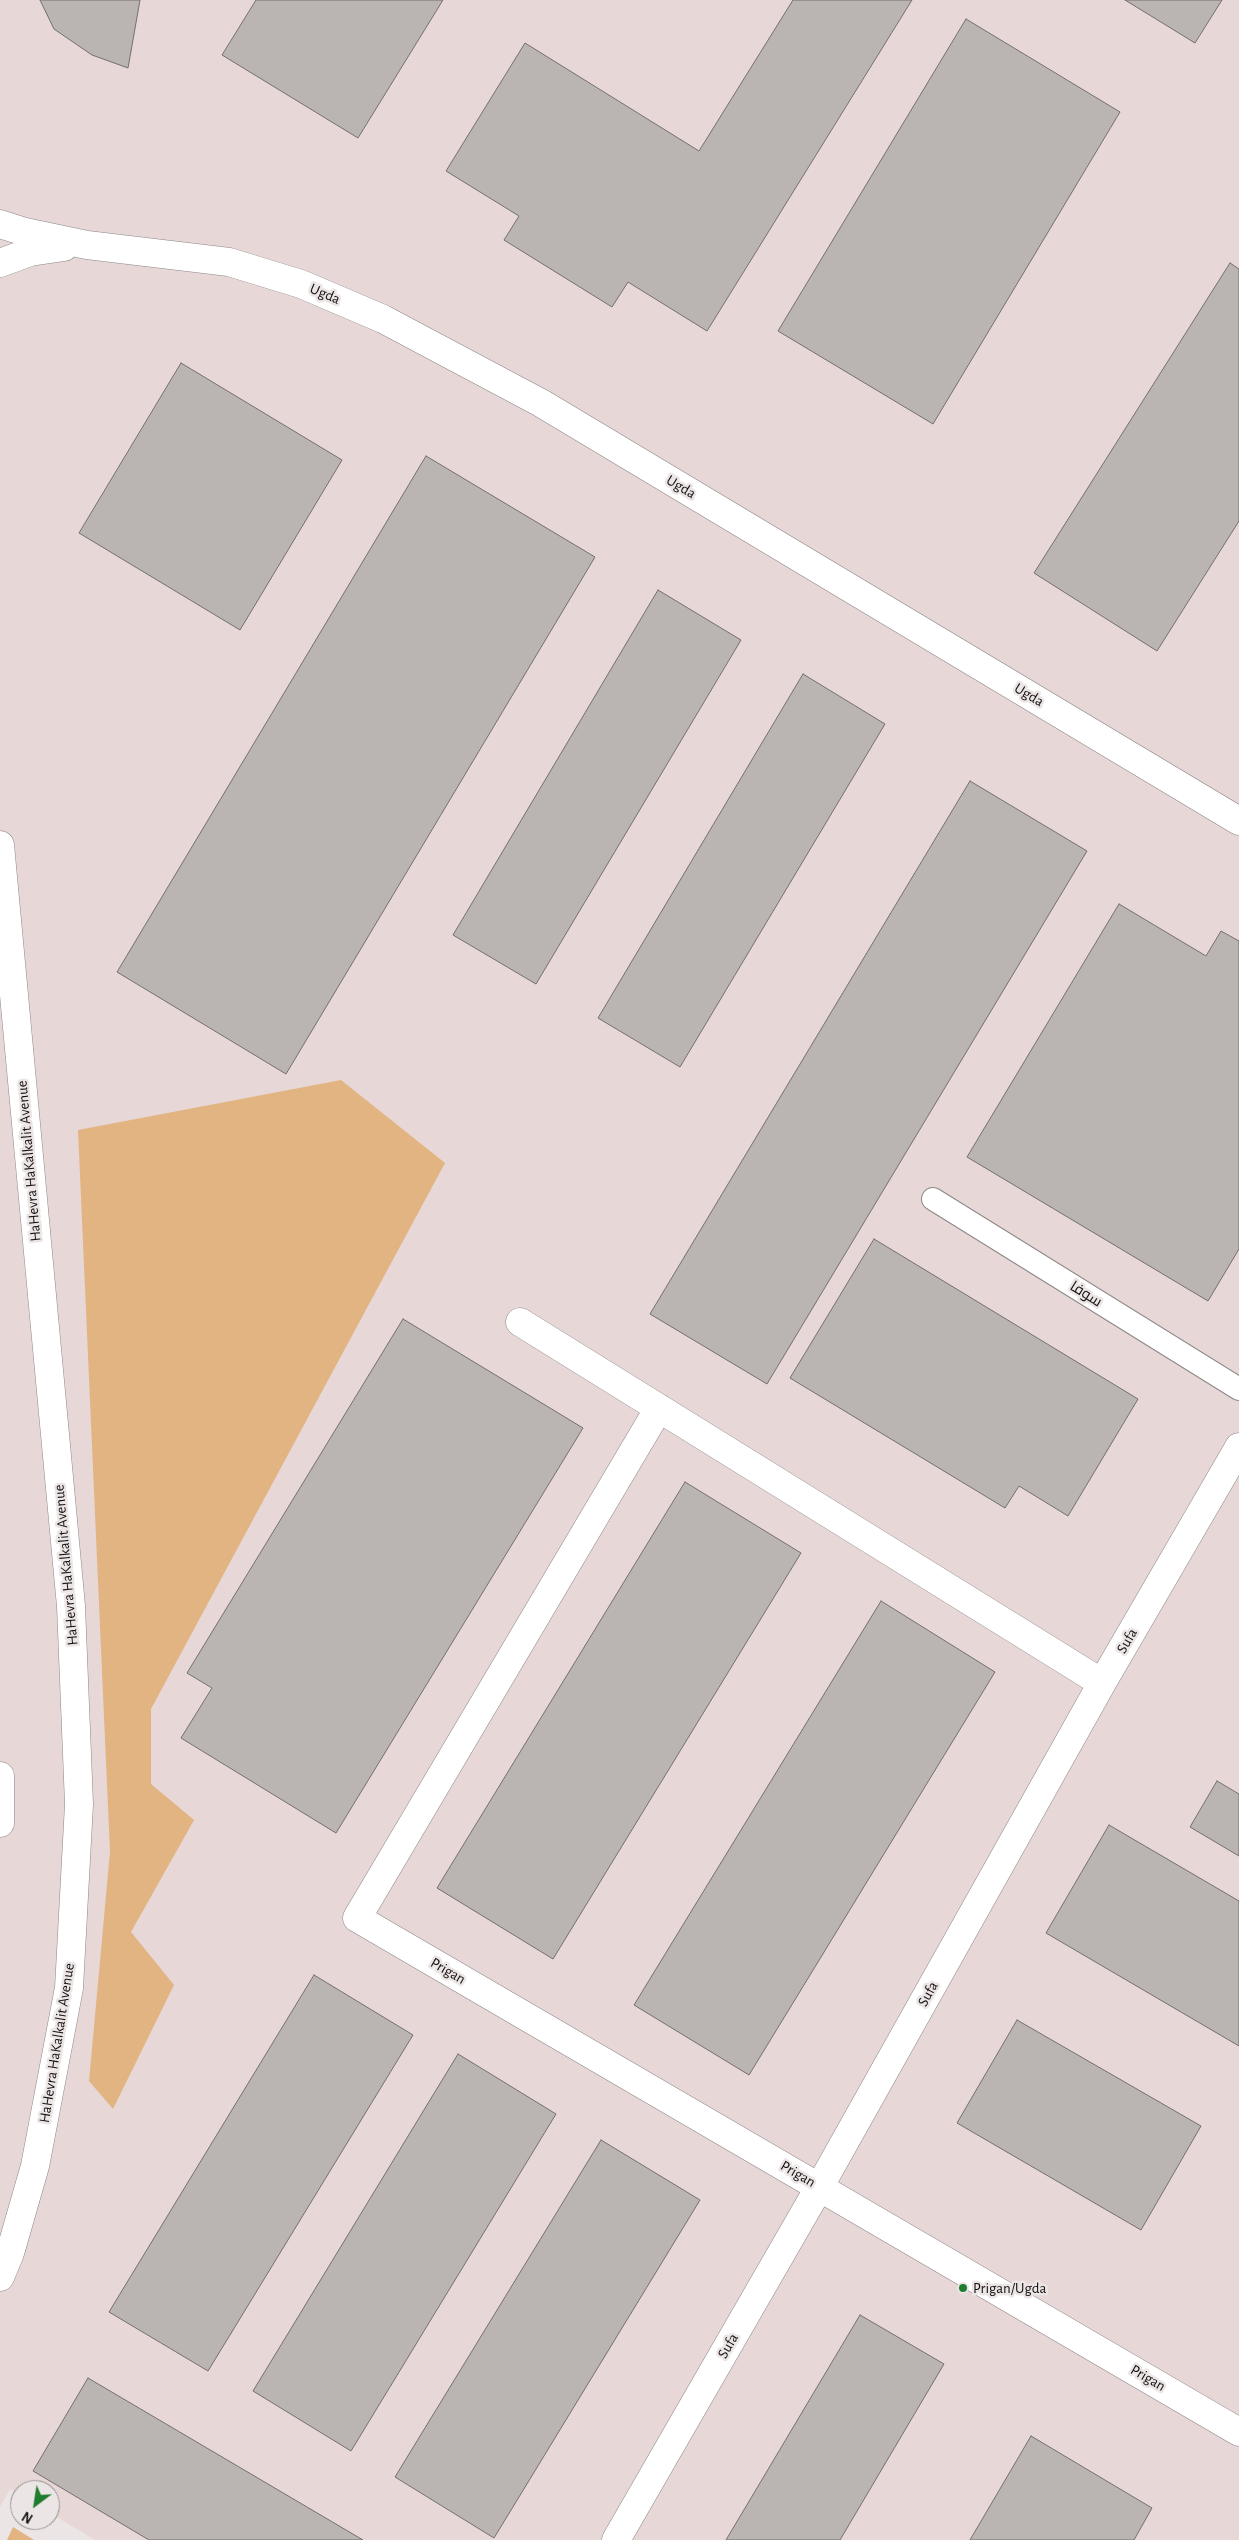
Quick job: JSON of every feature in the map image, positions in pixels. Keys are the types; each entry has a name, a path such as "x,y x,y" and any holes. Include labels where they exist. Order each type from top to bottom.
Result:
{"street":[{"name":"Ugda","path":"0,224 25,232 87,245 229,262 301,284 383,319 541,404 1239,821"},
{"name":"Ugda","path":"0,262 30,252 87,245"},
{"name":"HaHevra HaKalkalit Avenue","path":"0,845 71,1606 79,1804 69,1988 35,2166 10,2253 0,2277"},
{"path":"520,1322 1102,1683"},
{"name":"Prigan","path":"659,1408 357,1918 820,2186 1239,2432"},
{"name":"Sufa","path":"616,2540 820,2186 1102,1683 1239,1447"},
{"path":"0,1776 0,1824"}],"lane":[{"name":"سوفا","path":"933,1199 1239,1389"}],"shaded area":[{"path":"0,0 1239,0 1239,2540 95,2540 60,2519 60,2480 10,2480 10,2489 0,2507"},
{"path":"341,1080 445,1163 151,1709 151,1784 194,1820 131,1932 174,1985 113,2109 89,2081 110,1852 78,1130"},
{"path":"12,2530 18,2530 34,2540 7,2540"}],"building":[{"path":"40,0 140,0 128,68 92,55 54,29"},
{"path":"256,0 443,0 358,138 222,55"},
{"path":"793,0 912,0 707,331 628,282 612,307 504,240 519,216 446,171 525,43 699,151"},
{"path":"1125,0 1222,0 1195,43"},
{"path":"966,19 1120,112 933,424 778,331"},
{"path":"1230,263 1239,269 1239,521 1157,651 1034,573"},
{"path":"181,363 342,460 240,630 79,533"},
{"path":"426,456 595,557 286,1074 117,972"},
{"path":"658,590 741,640 536,984 453,935"},
{"path":"803,674 885,724 680,1067 598,1018"},
{"path":"970,781 1087,851 767,1384 650,1314"},
{"path":"1119,904 1206,956 1221,931 1239,941 1239,1249 1208,1301 967,1157"},
{"path":"874,1239 1138,1399 1068,1516 1019,1486 1005,1508 790,1378"},
{"path":"403,1319 583,1428 336,1833 181,1738 212,1688 187,1673"},
{"path":"685,1482 801,1553 553,1959 437,1888"},
{"path":"881,1601 995,1672 749,2075 634,2005"},
{"path":"1217,1781 1239,1794 1239,1856 1190,1827"},
{"path":"1109,1825 1239,1901 1239,2046 1046,1933"},
{"path":"314,1975 413,2035 208,2371 109,2312"},
{"path":"1017,2020 1201,2126 1141,2230 957,2123"},
{"path":"458,2054 556,2114 351,2451 253,2391"},
{"path":"601,2140 700,2200 494,2538 395,2477"},
{"path":"860,2315 944,2364 840,2540 726,2540"},
{"path":"88,2378 363,2540 149,2540 60,2487 60,2480 48,2480 33,2471"},
{"path":"1031,2436 1152,2508 1134,2540 970,2540"}],"place":[{"name":"Prigan/Ugda","path":"963,2288"}]}
